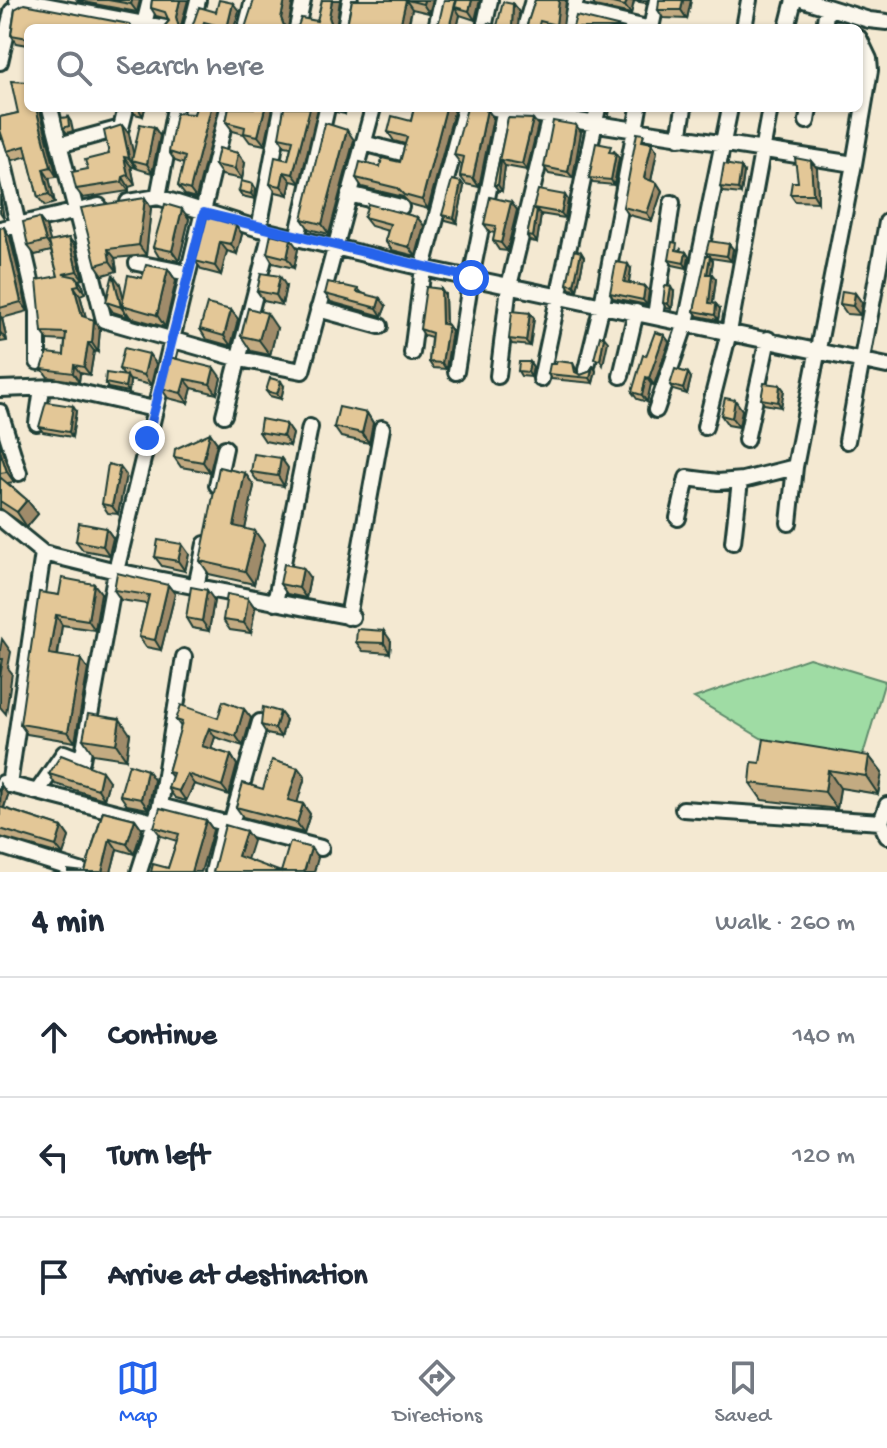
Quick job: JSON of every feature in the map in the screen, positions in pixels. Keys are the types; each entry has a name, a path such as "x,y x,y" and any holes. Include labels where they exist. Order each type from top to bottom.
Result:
{"street":[{"path":"144,24 150,0"},
{"path":"192,24 198,0"},
{"path":"247,24 253,0"},
{"path":"298,24 303,0"},
{"path":"346,24 350,0"},
{"path":"437,24 442,0"},
{"path":"485,24 490,0"},
{"path":"526,24 533,0"},
{"path":"650,24 657,0"},
{"path":"745,24 749,0"},
{"path":"788,24 794,0"},
{"path":"804,0 869,20 887,22"},
{"path":"0,62 12,11 21,2 50,4 69,20 100,7 142,24"},
{"path":"575,5 636,24"},
{"path":"869,20 883,13 887,6"},
{"path":"825,24 827,7"},
{"path":"844,13 851,24"},
{"path":"863,50 870,70 863,111"},
{"path":"51,112 104,320 240,359 302,371 372,112"},
{"path":"59,145 121,128 125,112"},
{"path":"158,197 174,112"},
{"path":"37,792 64,753 82,760 116,571 227,112"},
{"path":"224,415 240,359 265,230 281,112"},
{"path":"297,238 326,112"},
{"path":"412,353 423,268 464,112"},
{"path":"456,372 500,112"},
{"path":"498,376 509,286 551,112 595,125 635,132 854,164"},
{"path":"541,379 556,295 597,112"},
{"path":"586,370 602,305 638,112"},
{"path":"679,138 683,112"},
{"path":"656,410 686,323 729,112"},
{"path":"705,427 729,332 769,112"},
{"path":"789,523 799,435 863,112"},
{"path":"363,143 402,153"},
{"path":"0,147 38,311 38,362"},
{"path":"349,194 401,207"},
{"path":"0,229 74,210 158,197 265,230 423,268 887,366"},
{"path":"655,316 672,203"},
{"path":"847,441 887,222"},
{"path":"137,263 188,273"},
{"path":"318,309 380,326"},
{"path":"621,376 636,312"},
{"path":"746,440 768,339"},
{"path":"0,389 57,387 154,409"},
{"path":"37,423 42,388"},
{"path":"0,412 19,473"},
{"path":"275,603 310,427"},
{"path":"0,518 41,551 116,571 350,617 382,428"},
{"path":"215,495 225,448"},
{"path":"678,518 687,478 740,481 796,466"},
{"path":"733,542 740,481"},
{"path":"196,587 209,525"},
{"path":"41,551 5,783 154,822"},
{"path":"139,872 160,806 184,657"},
{"path":"213,872 260,722"},
{"path":"683,809 884,829 887,805"},
{"path":"160,806 321,848"},
{"path":"0,846 83,872"}],"green space":[{"path":"809,658 885,681 859,768 761,738 694,698"}],"building":[{"path":"108,0 132,0 131,4"},
{"path":"152,0 180,0 176,17 178,24 166,24 169,21 165,12 151,8"},
{"path":"219,0 233,3 228,24 193,24 199,7 216,12"},
{"path":"254,0 285,0 281,18 283,24 246,24"},
{"path":"322,0 332,0 329,17 331,24 299,24 301,18 317,21"},
{"path":"352,0 406,0 401,22 409,24 347,24"},
{"path":"444,0 456,0 450,24 436,24"},
{"path":"457,0 472,0 469,11 455,7"},
{"path":"535,0 559,0 556,24 540,21 539,24 527,24"},
{"path":"600,0 627,0 625,6"},
{"path":"659,0 683,0 681,10 658,10"},
{"path":"503,2 513,4 512,24 498,24"},
{"path":"24,4 129,24 24,24 24,37 11,35 15,9"},
{"path":"576,16 609,24 574,24"},
{"path":"11,81 24,82 24,112 37,112 51,167 43,169 49,194 38,197 25,146 7,151 0,130 0,117 18,113"},
{"path":"210,112 190,190 178,186 185,157 169,152 176,113"},
{"path":"228,112 264,112 258,136 244,133 245,127 226,122"},
{"path":"283,112 309,112 293,174 284,172 281,186 270,184 275,157 288,160 293,140 279,137"},
{"path":"413,112 445,112 422,200 404,195 397,188 356,178 360,162 380,167 382,158 400,162 407,137 388,132 392,116 411,121"},
{"path":"466,112 486,112 473,178 460,176 464,157 454,155"},
{"path":"68,117 69,126 63,128 61,118"},
{"path":"508,118 533,119 522,164 501,160 498,185 494,185"},
{"path":"553,121 576,125 568,172 544,167"},
{"path":"325,123 347,130 322,224 302,219"},
{"path":"140,124 154,127 147,164 132,160"},
{"path":"122,125 129,158 124,157 128,175 123,177 122,182 76,189 72,172 88,169 85,160 109,154 104,131"},
{"path":"637,133 644,134 642,141 652,143 644,178 657,183 647,213 623,207"},
{"path":"596,143 611,146 609,152 616,153 611,180 589,178"},
{"path":"219,148 238,153 235,169 215,165"},
{"path":"795,158 811,161 813,194 790,194 792,182 798,182"},
{"path":"724,164 741,167 738,189 720,187"},
{"path":"452,180 461,182 454,218 442,215"},
{"path":"241,181 253,184 251,194 239,191"},
{"path":"538,190 565,195 561,213 533,208"},
{"path":"490,197 511,202 501,243 493,241 496,226 484,224"},
{"path":"145,198 139,245 108,249 110,261 96,265 81,208"},
{"path":"165,204 182,209 172,251 153,247"},
{"path":"368,204 417,217 409,247 385,241 390,224 364,217"},
{"path":"533,209 537,210 533,237 527,236"},
{"path":"207,216 236,225 231,244 220,242 215,266 195,261"},
{"path":"39,218 46,241 28,246 23,222"},
{"path":"4,227 21,302 0,308 0,228"},
{"path":"271,234 291,239 287,258 267,253"},
{"path":"69,238 77,271 63,274 77,277 79,285 74,286 82,316 94,320 92,343 88,343 84,367 74,365 73,373 42,369 47,353 64,355 66,333 42,332 37,280 58,276 49,242"},
{"path":"709,241 729,244 727,256 706,253"},
{"path":"672,242 677,243 676,250 686,252 684,263 669,260"},
{"path":"574,250 581,252 574,285 567,284"},
{"path":"706,256 710,256 707,274 712,274 709,303 716,304 715,315 694,311"},
{"path":"616,262 628,264 624,282 645,286 643,300 610,293"},
{"path":"146,265 168,269 157,315 122,305 128,275 142,278"},
{"path":"261,273 280,276 276,295 257,291"},
{"path":"113,274 121,307 106,302"},
{"path":"328,282 380,298 377,308 325,294"},
{"path":"665,286 671,287 668,304 663,303"},
{"path":"426,287 441,289 442,324 448,325 442,363 429,362 432,333 420,329"},
{"path":"842,291 855,293 853,306 840,304"},
{"path":"207,304 231,310 224,336 200,329"},
{"path":"248,308 267,313 259,340 241,336"},
{"path":"512,311 530,313 526,341 509,339"},
{"path":"655,332 664,335 649,378 646,377 642,395 632,392 643,355 646,356"},
{"path":"600,336 604,337 600,360 594,359"},
{"path":"124,348 149,354 144,375 119,369"},
{"path":"169,357 214,368 210,384 185,379 181,393 161,388"},
{"path":"557,361 573,363 575,372 581,375 593,366 590,378 548,374 550,364"},
{"path":"519,362 530,362 528,372 518,371"},
{"path":"675,369 688,373 683,389 670,385"},
{"path":"106,373 127,376 125,387 105,383"},
{"path":"270,378 281,381 277,394 266,391"},
{"path":"764,383 780,385 778,402 761,399"},
{"path":"725,398 735,400 732,418 721,415"},
{"path":"46,402 73,406 69,432 39,427"},
{"path":"339,407 367,413 362,433 334,427"},
{"path":"261,419 286,424 283,436 259,432"},
{"path":"210,433 203,462 174,457 175,449"},
{"path":"0,451 7,472 0,473"},
{"path":"254,454 281,458 278,476 251,472"},
{"path":"108,464 120,467 112,506 102,504"},
{"path":"219,467 245,473 234,526 255,531 245,571 200,561"},
{"path":"1,478 27,500 17,512 0,501"},
{"path":"79,523 106,528 103,546 76,541"},
{"path":"158,540 182,544 178,561 155,557"},
{"path":"284,564 303,568 299,588 280,584"},
{"path":"117,573 168,585 155,640 139,637 149,595 114,590"},
{"path":"62,578 94,584 88,620 56,615 49,654 81,659 68,732 20,724 39,592 59,595"},
{"path":"191,587 207,590 202,621 186,618"},
{"path":"227,594 248,598 244,623 223,620"},
{"path":"357,629 384,631 384,643 356,642"},
{"path":"223,701 244,709 236,736 209,728 202,746 231,755 222,786 187,774 179,791 168,788 173,773 168,772 182,722 176,720 181,705 218,718"},
{"path":"263,707 280,712 275,729 261,725"},
{"path":"88,714 120,719 116,744 83,739"},
{"path":"764,739 869,756 866,776 828,770 825,792 750,783 752,762 760,763"},
{"path":"61,755 102,771 98,789 49,774"},
{"path":"272,760 298,768 288,800 303,804 297,823 236,807 243,783 263,789"},
{"path":"129,764 147,770 141,799 120,795"},
{"path":"0,807 62,827 56,846 0,829"},
{"path":"160,808 206,820 191,872 151,872 153,864 168,868 179,834 154,827"},
{"path":"103,811 135,819 127,844 110,839 102,872 85,872"},
{"path":"225,825 246,831 238,856 281,872 213,872"},
{"path":"290,842 311,848 304,872 281,872"}],"route":[{"path":"147,438 204,213 259,229 471,278"}]}
